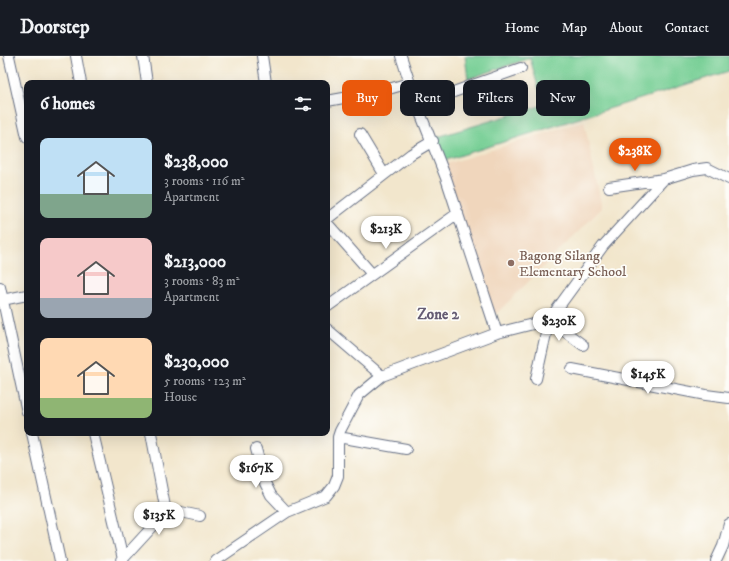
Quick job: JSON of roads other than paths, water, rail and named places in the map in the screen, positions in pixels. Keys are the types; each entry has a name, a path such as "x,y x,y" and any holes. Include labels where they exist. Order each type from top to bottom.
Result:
{"street":[{"path":"9,56 24,124"},
{"path":"76,56 80,80"},
{"path":"143,56 147,80"},
{"path":"262,56 266,80"},
{"path":"401,56 408,80"},
{"path":"455,91 521,68"},
{"path":"330,100 382,91 400,86"},
{"path":"422,116 433,141 458,213 497,333"},
{"path":"360,134 384,174"},
{"path":"330,217 384,174 433,141"},
{"path":"609,187 664,179 692,170 707,168 729,179"},
{"path":"536,380 549,320 603,246 664,179"},
{"path":"330,305 458,213"},
{"path":"330,226 372,274"},
{"path":"0,287 24,399"},
{"path":"2,300 24,296"},
{"path":"215,561 287,512 326,496 334,486 338,476 338,437 359,395 382,376 497,333 549,320"},
{"path":"549,320 583,345"},
{"path":"330,332 382,376"},
{"path":"572,369 706,395 729,398"},
{"path":"33,436 60,561"},
{"path":"94,436 122,560"},
{"path":"152,436 166,512"},
{"path":"338,437 406,449"},
{"path":"256,449 265,483 271,495 287,512"},
{"path":"122,560 166,512 181,512 200,516"},
{"path":"716,561 723,546 729,524"}],"place":[{"name":"Bagong Silang Elementary School","path":"511,263"}],"district":[{"name":"Zone 2","path":"438,314"}]}
